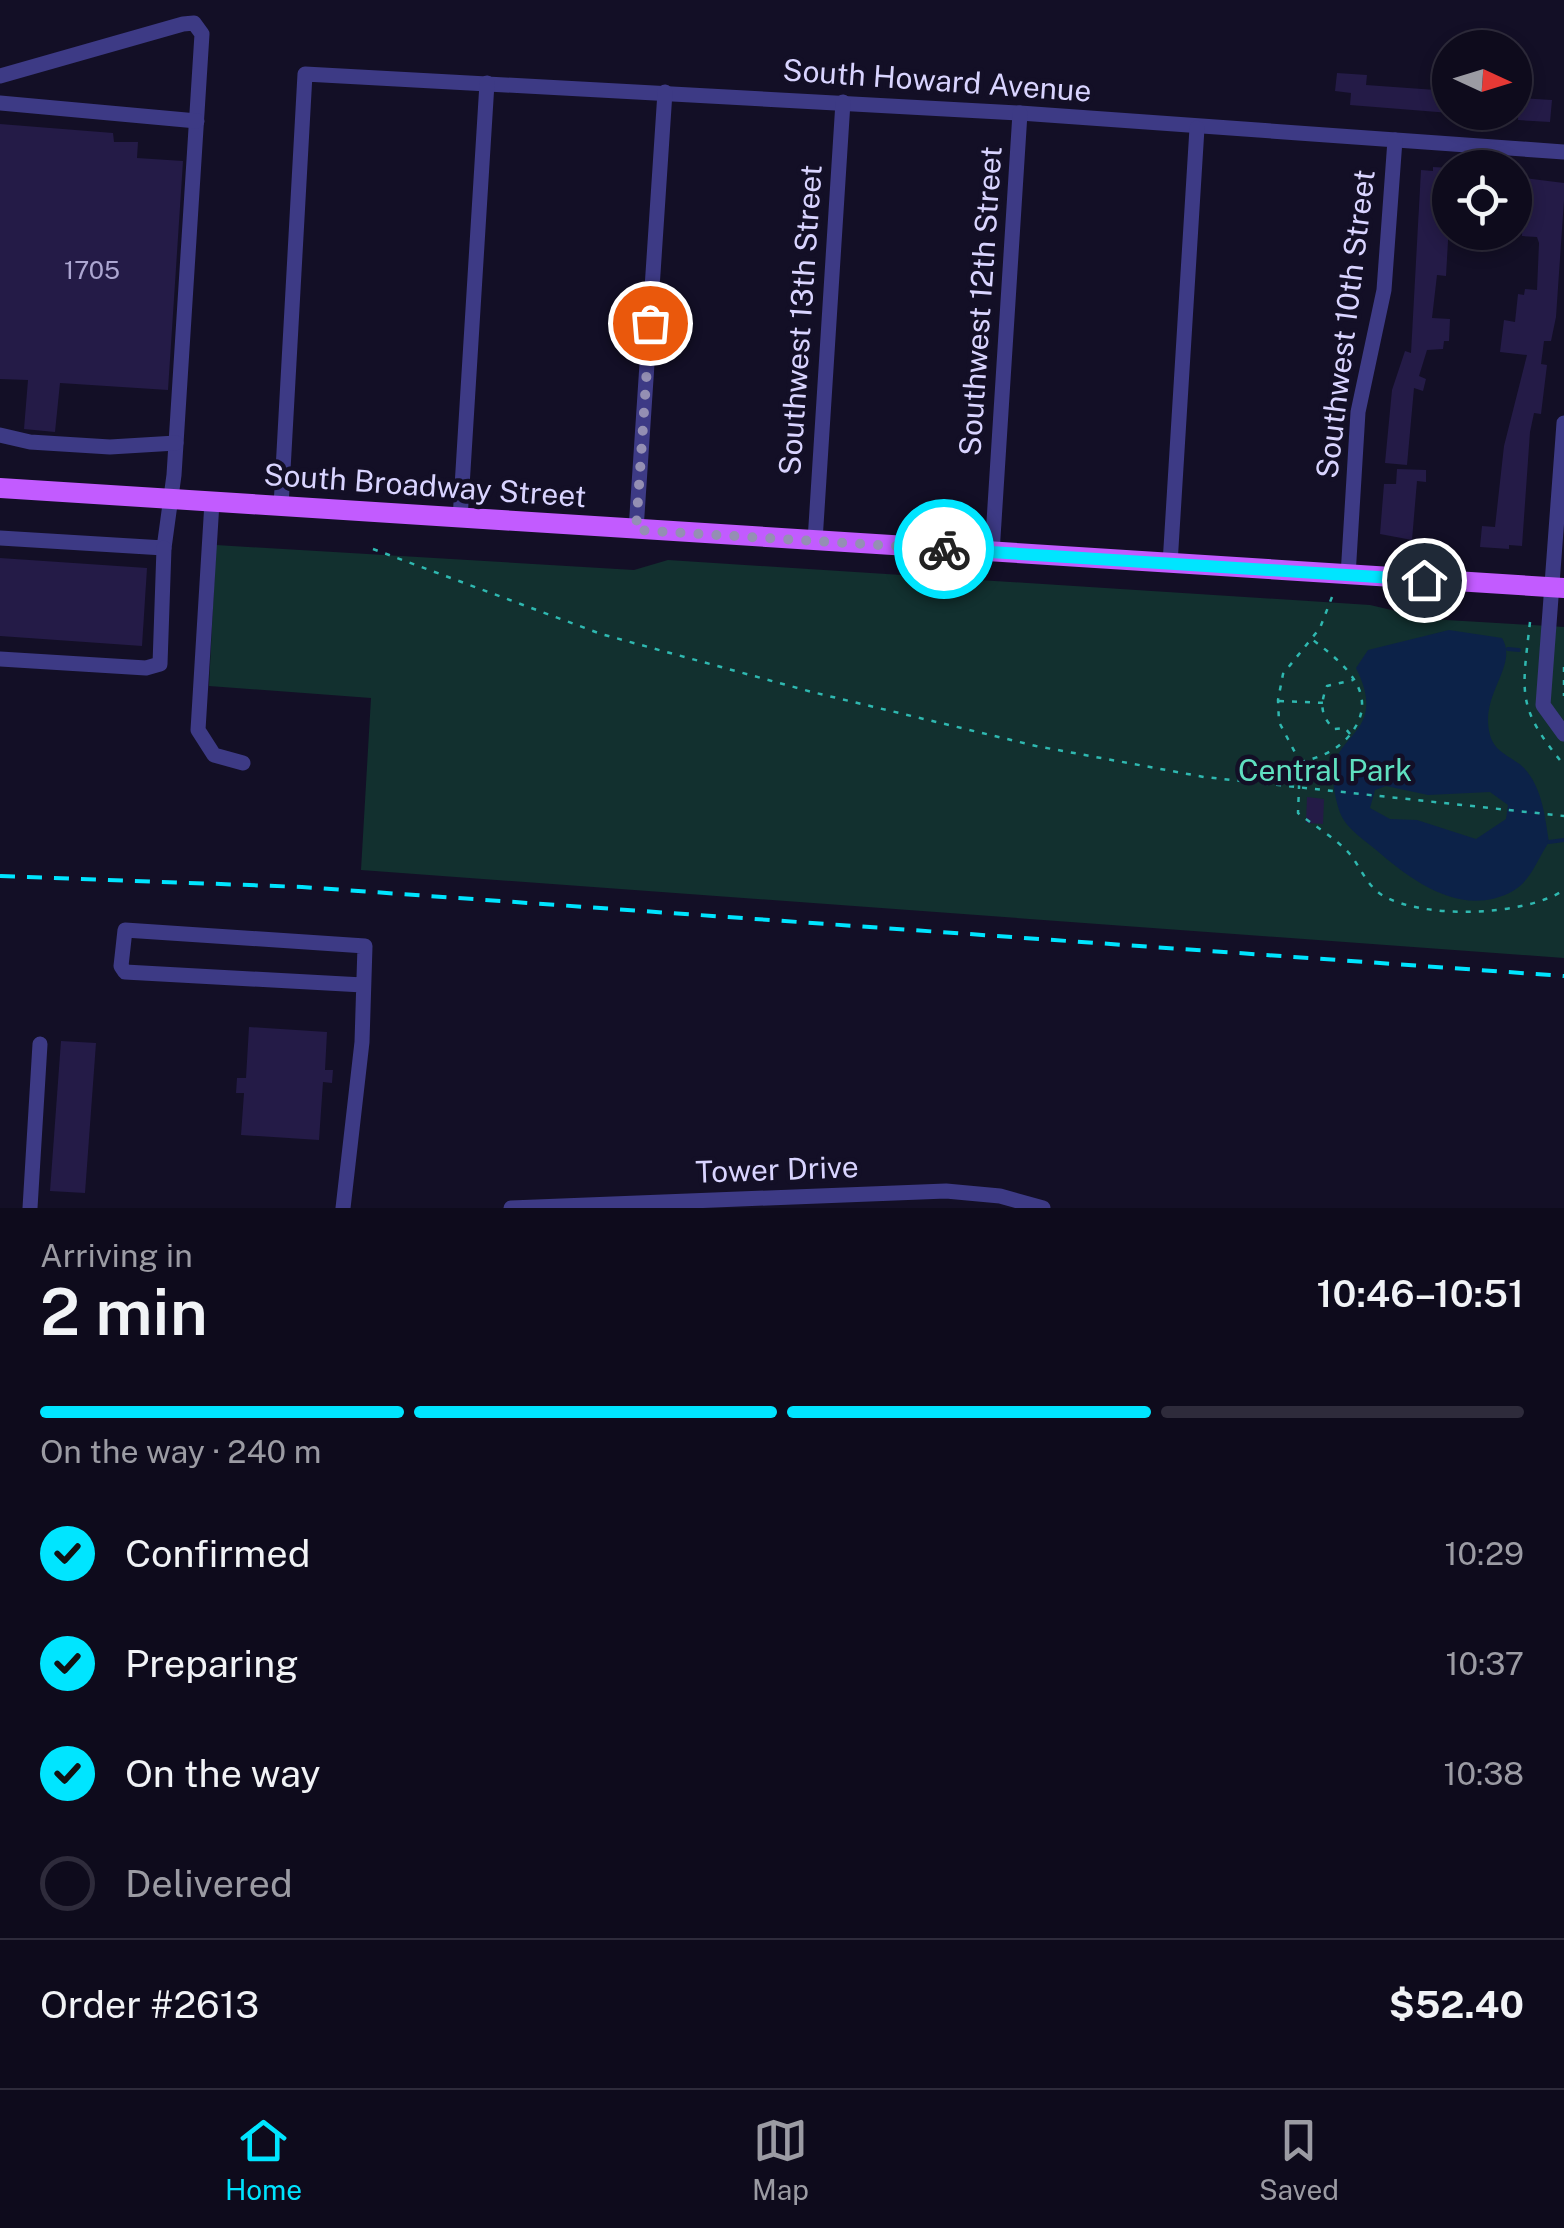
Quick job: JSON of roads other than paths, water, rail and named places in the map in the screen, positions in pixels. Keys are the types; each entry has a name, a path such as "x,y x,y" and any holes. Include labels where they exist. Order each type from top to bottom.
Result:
{"main road":[{"name":"South Broadway Street","path":"0,488 1557,587"}],"street":[{"path":"0,76 29,64 194,24 202,34 176,444 164,548 160,664 146,668 0,659"},
{"name":"South Howard Avenue","path":"281,506 305,74 1020,112 1564,152"},
{"path":"460,518 487,83"},
{"path":"636,530 664,92"},
{"name":"Southwest 13th Street","path":"815,541 843,102"},
{"path":"0,104 197,121"},
{"name":"Southwest 12th Street","path":"992,553 1020,112"},
{"path":"1170,564 1197,128"},
{"name":"Southwest 10th Street","path":"1348,576 1358,412 1384,290 1395,140"},
{"path":"1564,423 1557,587 1543,705 1564,734"},
{"path":"0,435 30,442 110,447 149,441 176,444"},
{"path":"212,502 198,730 214,755 243,763"},
{"path":"0,538 164,548"},
{"path":"343,1208 362,1042 365,946 126,930 123,938 125,972 363,985"},
{"path":"30,1208 40,1044"},
{"name":"Tower Drive","path":"512,1208 701,1205 973,1191 1044,1208"}],"water":[{"path":"1449,630 1502,638 1506,659 1490,706 1490,735 1496,746 1523,767 1535,783 1549,842 1529,875 1513,891 1475,901 1439,892 1389,861 1342,817 1334,789 1334,764 1363,721 1365,690 1356,668 1368,650","holes":["1386,786 1428,795 1490,792 1508,805 1506,819 1476,839 1417,820 1390,819 1370,808 1375,790"]}],"waterway":[{"path":"1508,649 1519,650"},
{"path":"1549,842 1564,840"}],"railway":[{"path":"0,876 302,887 1564,976"}],"park label":[{"name":"Central Park","path":"1325,771"}]}
